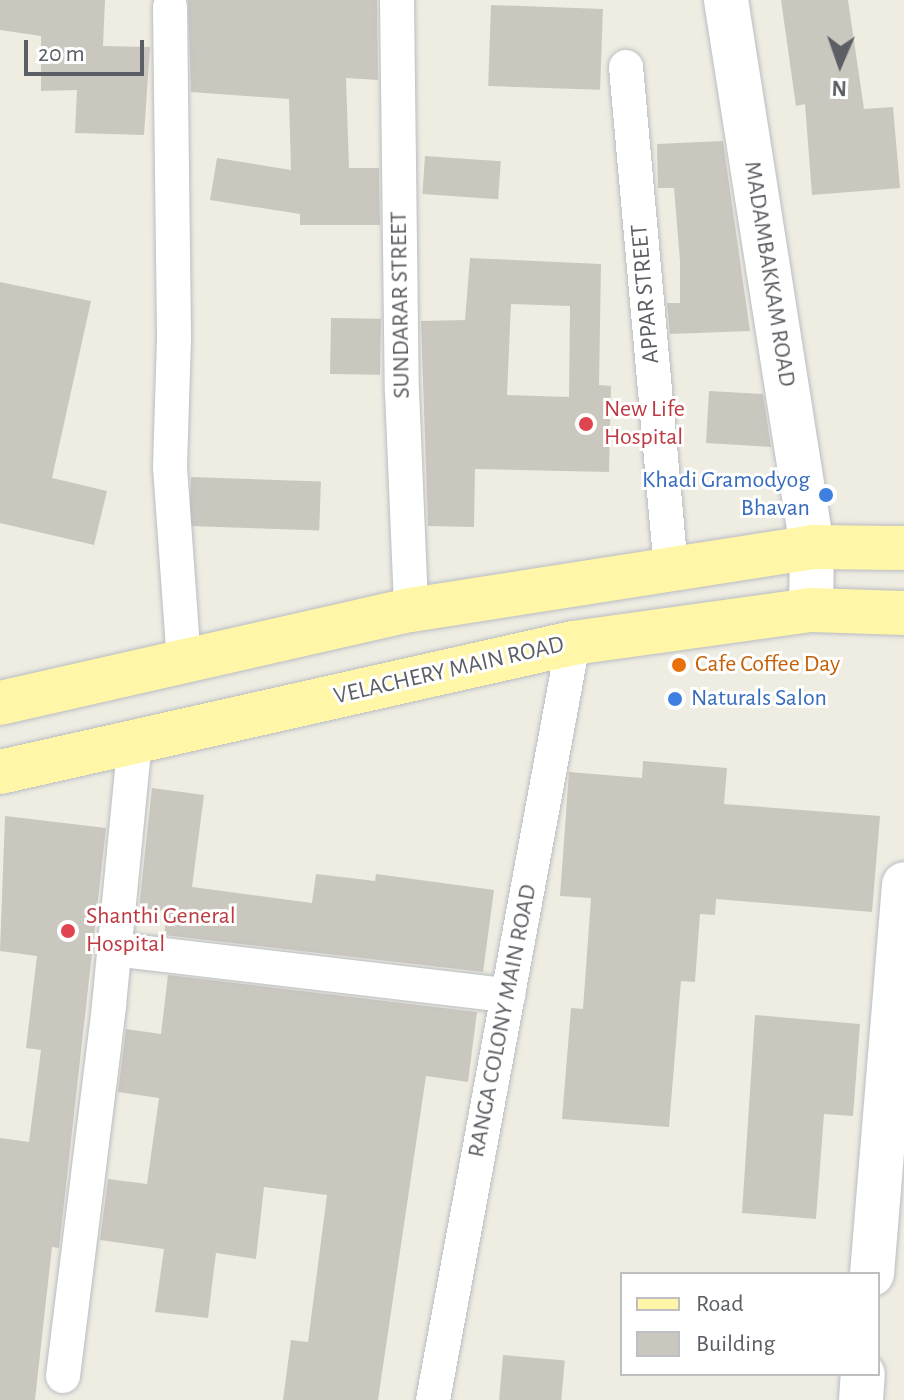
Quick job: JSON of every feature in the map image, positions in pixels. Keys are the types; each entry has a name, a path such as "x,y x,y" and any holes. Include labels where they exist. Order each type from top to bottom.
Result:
{"main road":[{"path":"0,703 411,610 812,547 904,548"},
{"name":"VELACHERY MAIN ROAD","path":"0,772 573,643 811,610 904,613"}],"street":[{"name":"SUNDARAR STREET","path":"397,0 402,391 411,610"},
{"name":"MADAMBAKKAM ROAD","path":"726,0 812,547 811,610"},
{"path":"170,7 174,339 170,467 184,661"},
{"name":"APPAR STREET","path":"626,67 671,569"},
{"name":"RANGA COLONY MAIN ROAD","path":"433,1400 573,643"},
{"path":"63,1376 114,949 135,742"},
{"path":"872,1272 904,884"},
{"path":"114,949 508,995"},
{"path":"861,1400 863,1376"}],"building":[{"path":"0,0 105,0 103,46 150,47 144,135 75,133 77,90 41,91 41,36 0,30"},
{"path":"188,0 377,0 378,80 346,78 349,168 379,168 380,225 300,225 300,214 210,200 217,158 291,170 289,99 191,92"},
{"path":"781,0 848,0 864,109 893,107 900,188 812,195 805,104 796,106"},
{"path":"491,5 603,9 600,90 488,86"},
{"path":"723,141 750,331 670,334 667,303 680,303 680,261 674,188 658,188 657,144"},
{"path":"425,156 501,161 498,199 422,194"},
{"path":"470,258 601,264 599,385 611,386 609,472 475,469 474,527 428,526 421,321 465,320","holes":["511,304 570,306 569,397 507,395"]},
{"path":"0,282 91,301 52,478 107,491 94,545 0,523"},
{"path":"331,318 381,319 380,375 330,374"},
{"path":"709,391 763,394 771,447 706,443"},
{"path":"191,477 321,482 319,531 189,526"},
{"path":"643,761 727,768 724,804 880,816 872,912 716,899 715,915 700,914 695,982 681,981 669,1127 562,1119 571,1008 583,1009 591,898 560,896 569,772 642,778"},
{"path":"152,788 204,795 192,887 312,903 316,874 375,881 376,874 494,890 483,972 164,935 167,911 139,908"},
{"path":"5,816 106,828 59,1248 52,1247 35,1400 0,1400 0,1138 29,1142 41,1050 26,1048 37,956 0,951"},
{"path":"168,975 477,1012 468,1082 426,1076 378,1400 283,1400 291,1340 308,1342 327,1195 264,1187 256,1259 216,1253 208,1318 155,1312 164,1249 100,1240 108,1179 147,1184 159,1098 118,1092 126,1029 161,1034"},
{"path":"755,1015 860,1024 853,1116 824,1114 816,1219 742,1213"},
{"path":"503,1355 565,1360 561,1400 499,1400"}],"place":[{"name":"New Life Hospital","path":"586,424"},
{"name":"Khadi Gramodyog Bhavan","path":"826,495"},
{"name":"Cafe Coffee Day","path":"679,665"},
{"name":"Naturals Salon","path":"675,699"},
{"name":"Shanthi General Hospital","path":"68,931"}]}
